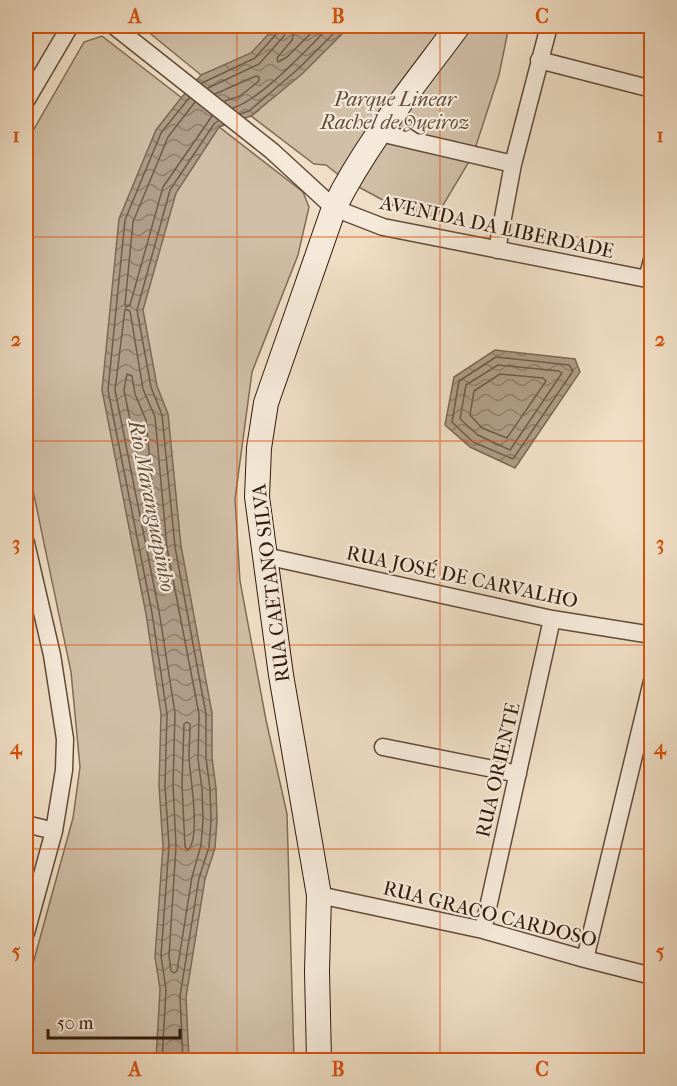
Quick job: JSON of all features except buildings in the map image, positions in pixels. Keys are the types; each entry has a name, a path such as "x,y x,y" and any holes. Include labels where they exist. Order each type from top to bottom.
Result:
{"main road":[{"name":"RUA CAETANO SILVA","path":"319,1060 317,971 319,895 280,675 257,497 259,448 266,403 334,208 380,133 459,26"}],"street":[{"path":"26,101 70,26"},
{"name":"AVENIDA DA LIBERDADE","path":"114,26 272,151 334,208 383,227 649,279"},
{"path":"497,250 513,164 549,26"},
{"path":"539,60 651,89"},
{"path":"380,133 513,164"},
{"path":"649,279 651,260"},
{"path":"26,543 52,655 65,739 64,770 54,831 26,933"},
{"name":"RUA JOSÉ DE CARVALHO","path":"265,556 552,619 651,635"},
{"name":"RUA ORIENTE","path":"483,930 552,619"},
{"path":"585,959 651,681"},
{"path":"383,747 518,774"},
{"path":"26,824 54,831"},
{"name":"RUA GRACO CARDOSO","path":"319,895 483,930 651,976"}],"green space":[{"name":"Parque Linear Rachel de Queiroz","path":"141,26 509,26 499,75 473,155 436,217 392,205 344,179 326,165 314,164 251,116 259,110 211,71 201,75"},
{"path":"102,36 303,192 309,207 298,255 252,372 235,499 240,581 266,720 287,814 294,1060 26,1060 26,989 73,818 80,767 71,672 26,457 26,143 84,42"}],"water":[{"name":"Rio Maranguapinho","path":"276,26 350,26 302,74 251,116 219,127 176,193 143,310 157,386 168,414 181,546 212,713 212,758 217,820 215,848 205,879 186,997 189,1060 156,1060 160,989 155,957 163,846 159,786 161,714 146,614 102,390 119,219 156,130 181,98 201,75 251,53"},
{"path":"495,350 575,359 580,372 515,468 470,447 445,425 454,377"}]}
